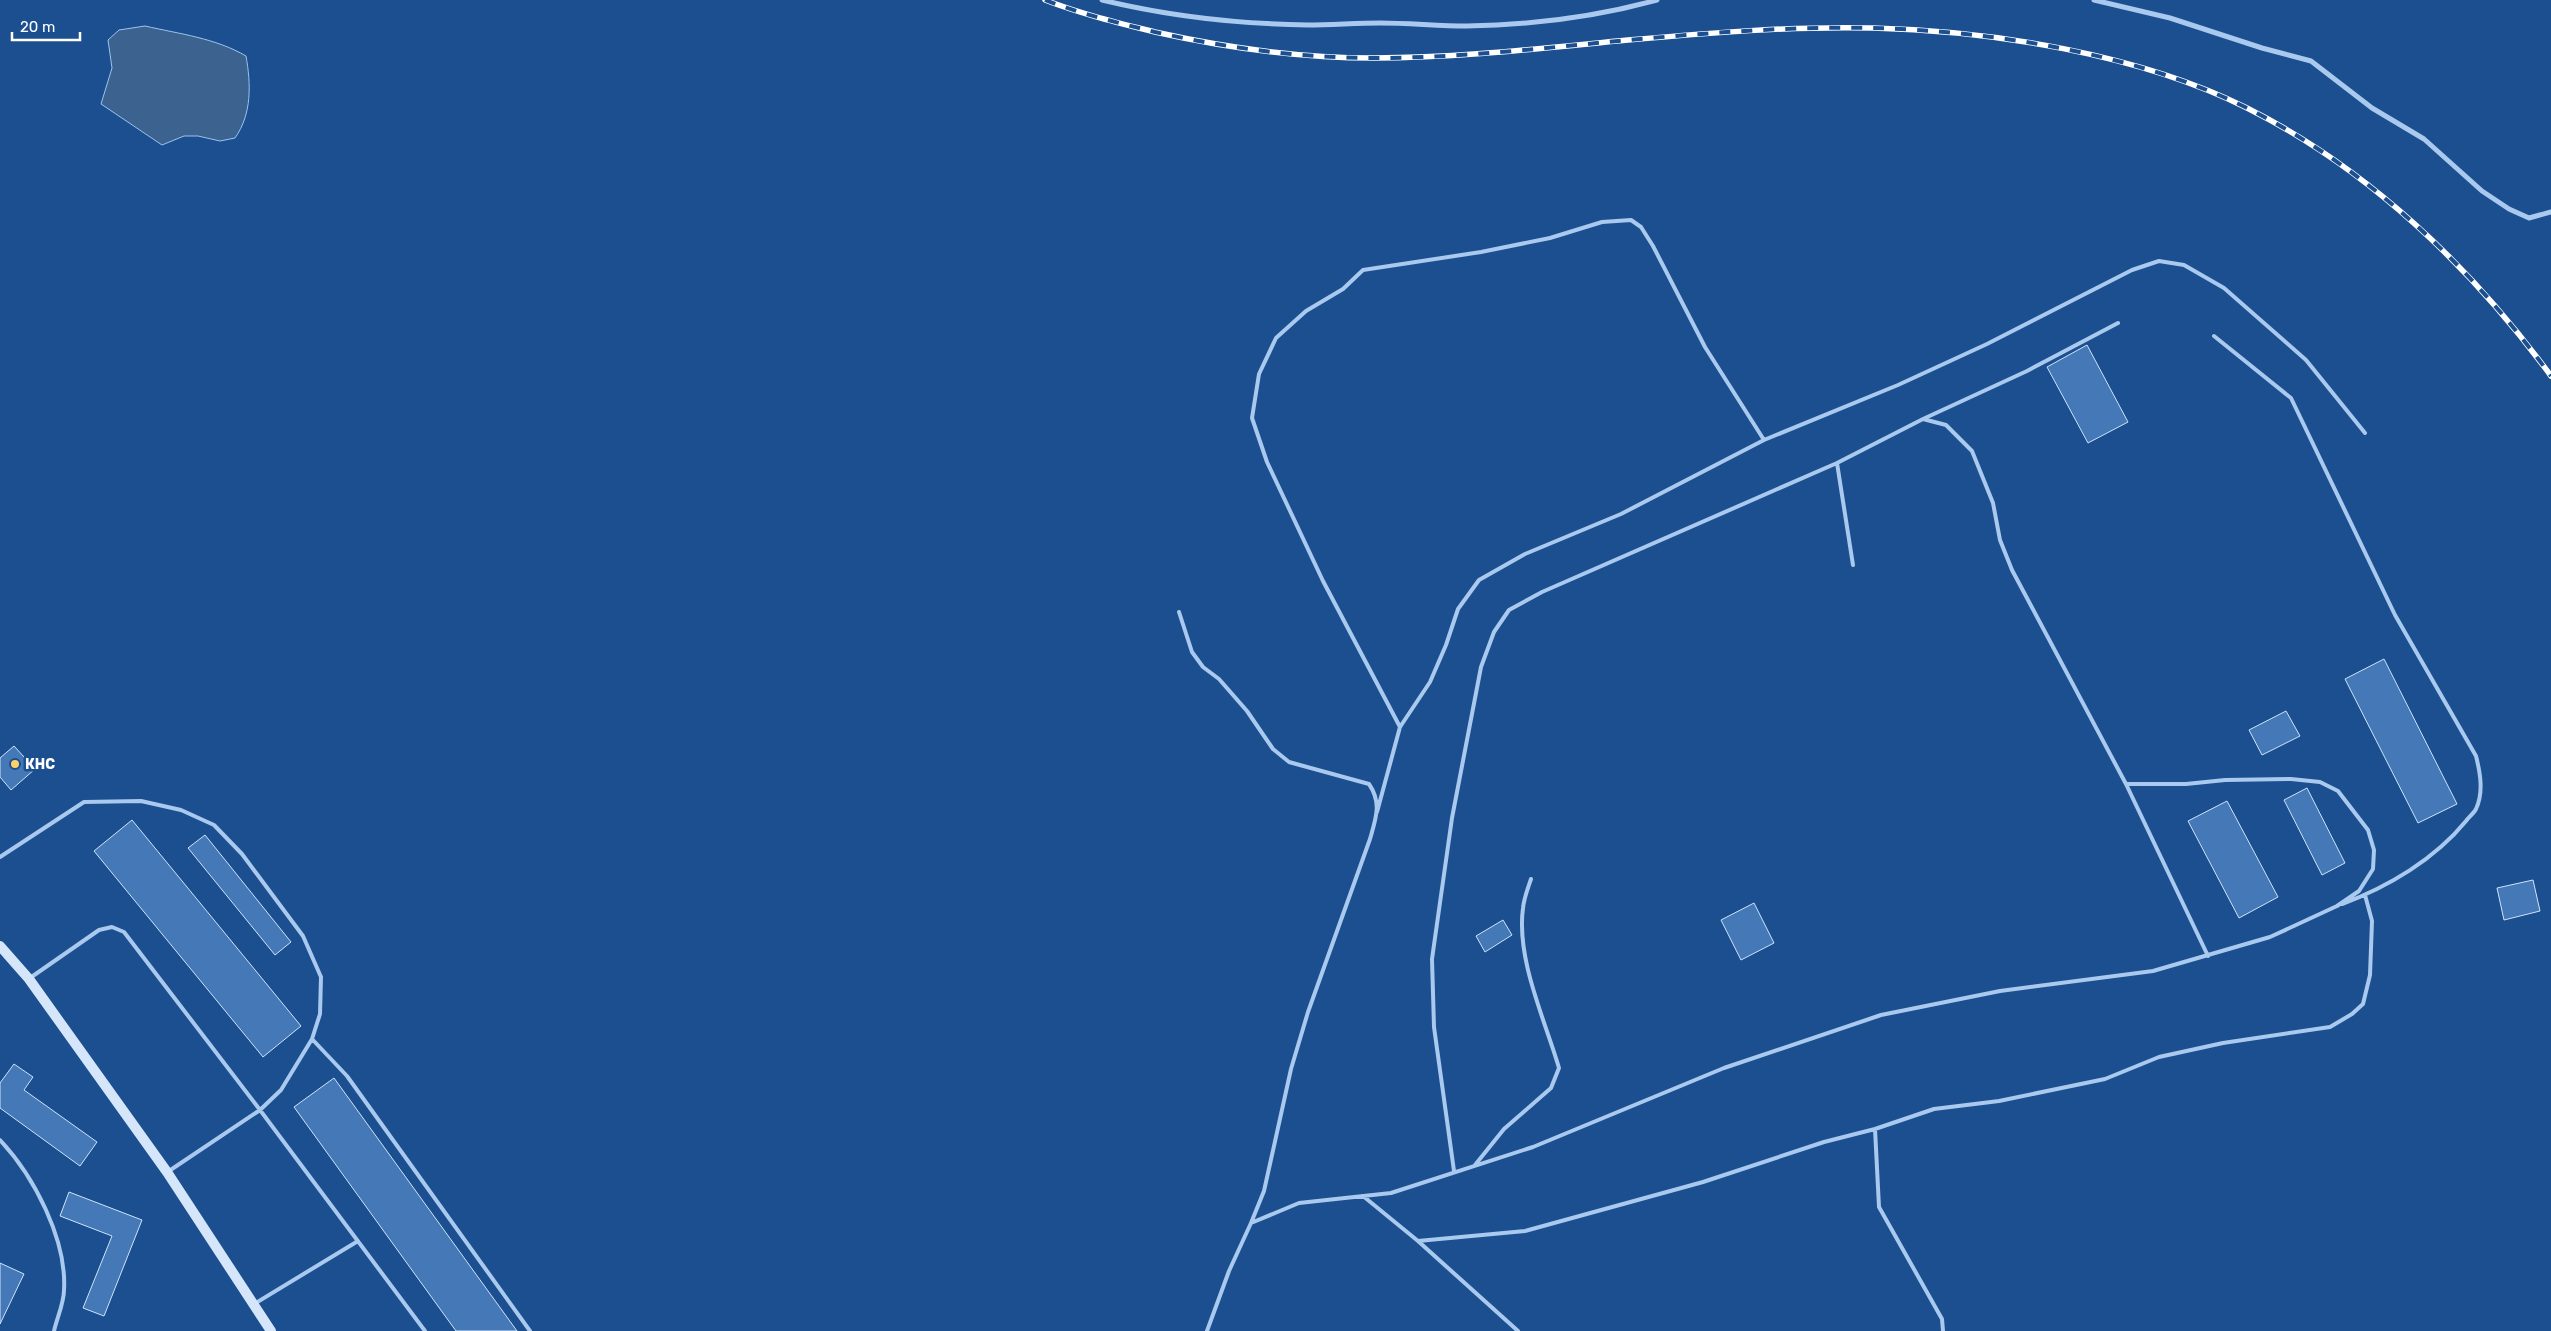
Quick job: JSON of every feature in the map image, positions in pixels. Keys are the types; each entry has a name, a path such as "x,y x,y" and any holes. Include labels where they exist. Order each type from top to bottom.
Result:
{"street":[{"path":"1102,0 1141,9 1220,19 1307,25 1382,23 1466,26 1538,23 1608,14 1658,0"},
{"path":"2094,0 2170,18 2237,41 2311,61 2372,108 2424,139 2482,191 2509,210 2529,218 2551,212"},
{"path":"0,946 29,980 167,1172 271,1331"}],"lane":[{"path":"1400,728 1332,599 1267,462 1252,418 1259,374 1276,338 1306,311 1343,289 1363,270 1481,252 1550,238 1602,222 1631,220 1641,227 1653,246 1705,347 1764,440"},
{"path":"1207,1331 1229,1271 1264,1191 1291,1069 1308,1012 1370,839 1400,728 1430,682 1446,645 1458,609 1479,580 1524,554 1622,514 1764,440 1898,385 1988,344 2132,270 2160,261 2184,265 2224,288 2306,360 2365,433"},
{"path":"1454,1172 1434,1027 1432,959 1452,818 1481,667 1494,632 1509,610 1542,592 1837,463 1923,419 2027,372 2118,323"},
{"path":"1250,1223 1299,1203 1391,1193 1532,1147 1724,1068 1881,1015 2000,991 2153,971 2270,937 2388,884 2424,860 2457,832 2476,809 2481,779 2476,756 2395,615 2291,398 2214,336"},
{"path":"1923,419 1946,425 1972,451 1993,503 2000,540 2012,570 2126,784 2208,956"},
{"path":"1837,463 1853,565"},
{"path":"1179,612 1192,652 1202,667 1219,679 1246,711 1273,749 1289,762 1369,784 1377,795 1377,812"},
{"path":"2126,784 2291,779 2320,782 2338,791 2368,830 2374,850 2373,869 2359,891 2337,906"},
{"path":"0,857 84,802 141,801 181,810 214,825 242,854 303,936 321,977 320,1014 312,1039 280,1090 260,1110 167,1172"},
{"path":"1476,1165 1504,1128 1551,1088 1559,1068 1532,982 1522,939 1523,908 1531,878"},
{"path":"1418,1241 1525,1231 1703,1182 1824,1142 1874,1129 1934,1109 1999,1101 2105,1079 2159,1057 2223,1042 2330,1026 2352,1014 2363,1004 2370,974 2372,921 2365,895"},
{"path":"29,980 99,930 112,927 124,932 425,1331"},
{"path":"312,1039 347,1076 530,1331"},
{"path":"1874,1129 1879,1207 1942,1319 1943,1331"},
{"path":"0,1140 29,1180 49,1217 60,1250 64,1290 54,1331"},
{"path":"1363,1196 1418,1241 1518,1331"},
{"path":"254,1304 358,1241"}],"water":[{"path":"145,26 210,41 246,56 249,98 245,119 235,138 220,141 198,136 184,136 162,145 101,104 112,68 108,40 119,30"}],"building":[{"path":"2087,345 2128,422 2088,443 2047,367"},
{"path":"2384,659 2457,804 2418,823 2345,679"},
{"path":"2286,711 2300,736 2262,755 2249,730"},
{"name":"КНС","path":"14,746 35,769 11,790 0,777 0,758"},
{"path":"2307,788 2345,863 2322,875 2284,800"},
{"path":"2227,801 2278,897 2239,918 2188,821"},
{"path":"132,820 301,1026 263,1057 94,851"},
{"path":"205,835 291,942 275,955 188,848"},
{"path":"2533,880 2540,911 2504,920 2497,888"},
{"path":"1754,903 1774,943 1741,960 1721,920"},
{"path":"1503,920 1512,935 1485,952 1476,936"},
{"path":"14,1064 33,1077 24,1090 97,1142 80,1166 0,1108 0,1083"},
{"path":"334,1078 517,1331 456,1331 294,1107"},
{"path":"69,1192 142,1220 104,1316 83,1308 112,1236 60,1216"},
{"path":"0,1263 24,1274 0,1324"}],"railway":[{"path":"1045,0 1100,18 1182,38 1264,51 1347,58 1406,58 1501,52 1628,40 1781,29 1873,28 1967,34 2016,40 2113,60 2160,73 2205,89 2247,108 2335,160 2376,191 2452,259 2487,297 2551,376"}],"place":[{"name":"КНС","path":"15,764"}]}
